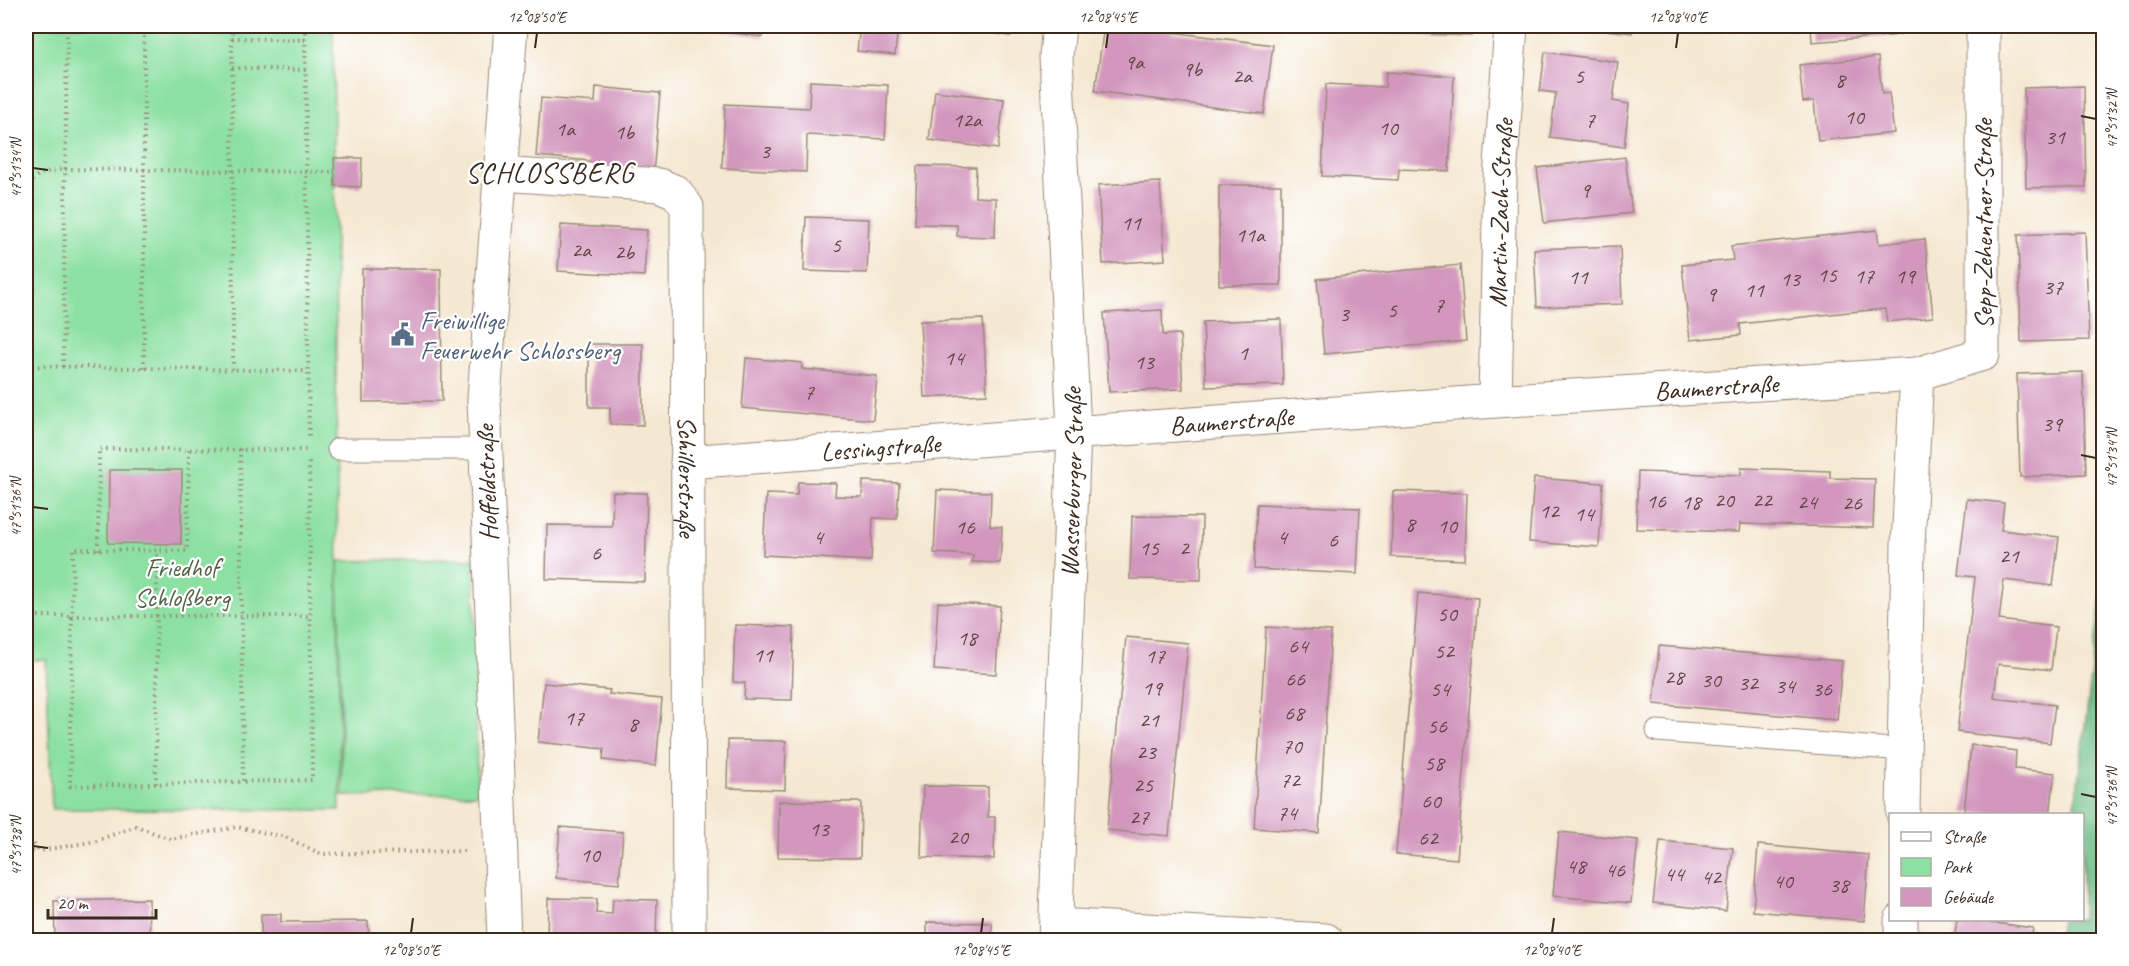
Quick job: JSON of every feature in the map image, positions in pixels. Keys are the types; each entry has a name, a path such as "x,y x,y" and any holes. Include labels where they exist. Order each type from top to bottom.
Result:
{"street":[{"name":"Hoffeldstraße","path":"504,940 483,399 511,26"},
{"name":"Wasserburger Straße","path":"1056,933 1074,431 1056,56 1059,26"},
{"name":"Martin-Zach-Straße","path":"1496,401 1500,178 1511,26"},
{"name":"Sepp-Zehentner-Straße","path":"1917,374 1983,354 1983,26"},
{"name":"Schillerstraße","path":"501,174 659,185 676,192 687,207 689,940"},
{"name":"Baumerstraße","path":"1074,431 1917,374"},
{"path":"1904,813 1908,544 1917,374"},
{"name":"Lessingstraße","path":"687,462 1074,431"},
{"path":"1901,921 1901,940"},
{"path":"1056,933 1326,940"}],"lane":[{"path":"338,449 486,449"},
{"path":"1657,731 1905,750"}],"path":[{"path":"63,367 68,26"},
{"path":"144,26 144,368"},
{"path":"232,26 234,369"},
{"path":"189,450 187,551 73,549 70,786 312,780 305,26"},
{"path":"232,39 305,40"},
{"path":"232,68 306,70"},
{"path":"26,192 31,179 44,172 65,170 334,172"},
{"path":"26,366 307,370"},
{"path":"98,550 99,449 338,449"},
{"path":"240,449 243,781"},
{"path":"156,784 158,551"},
{"path":"26,616 312,616"},
{"path":"26,852 96,841 136,826 170,839 237,827 285,837 321,854 500,852"},
{"path":"26,835 39,851"}],"green space":[{"name":"Friedhof Schloßberg","path":"32,26 333,26 340,810 52,809 46,660 26,660 26,64"},
{"path":"474,559 477,794 342,796 338,561"},
{"path":"2103,583 2103,940 2058,940 2061,921 2084,921 2084,813 2074,813"}],"building":[{"path":"699,26 764,26 763,37 698,28"},
{"path":"860,26 898,26 895,55 857,51"},
{"path":"953,26 1011,26 1010,36"},
{"path":"1104,26 1173,26 1172,32 1273,45 1264,114 1095,91"},
{"path":"1389,26 1473,26 1472,36 1389,33"},
{"path":"1575,26 1633,26 1632,33"},
{"path":"1811,26 1899,26 1900,35 1812,42"},
{"path":"1545,52 1618,62 1613,101 1629,104 1624,147 1550,137 1556,93 1540,91"},
{"path":"1878,57 1882,94 1889,93 1894,133 1818,141 1814,101 1803,102 1799,65"},
{"path":"1386,72 1454,76 1449,171 1399,169 1398,180 1322,176 1326,84 1385,87"},
{"path":"810,81 888,85 885,139 807,135 806,172 722,168 725,104 809,108"},
{"path":"2084,86 2086,187 2026,188 2024,88"},
{"path":"596,87 660,93 653,175 588,170 590,161 536,156 541,98 595,102"},
{"path":"935,91 1004,99 998,149 929,140"},
{"path":"1625,157 1632,213 1544,223 1537,168"},
{"path":"334,158 362,158 361,187 335,186"},
{"path":"917,166 976,167 975,197 996,198 995,237 957,236 957,225 915,224"},
{"path":"1160,182 1165,260 1103,264 1098,185"},
{"path":"1219,185 1281,185 1281,285 1219,285"},
{"path":"806,217 869,219 867,273 804,271"},
{"path":"561,225 647,230 644,276 558,271"},
{"path":"1877,230 1879,244 1925,239 1933,317 1887,322 1885,309 1849,312 1740,324 1741,335 1690,340 1682,265 1733,260 1731,246"},
{"path":"2085,232 2089,340 2021,342 2018,235"},
{"path":"1620,246 1622,304 1537,307 1534,249"},
{"path":"1460,265 1466,341 1324,354 1317,279"},
{"name":"Freiwillige Feuerwehr Schlossberg","path":"362,269 441,269 442,401 363,402"},
{"path":"1162,310 1163,335 1180,334 1183,389 1109,392 1104,313"},
{"path":"983,319 987,394 924,397 920,321"},
{"path":"1281,319 1283,385 1206,387 1203,322"},
{"path":"589,344 643,344 643,425 610,424 610,407 589,407"},
{"path":"746,358 802,363 802,369 877,376 873,420 742,408"},
{"path":"2083,372 2086,474 2020,477 2017,374"},
{"path":"1741,468 1830,471 1830,478 1875,479 1873,528 1740,524 1739,532 1636,529 1638,472 1741,475"},
{"path":"109,470 182,470 181,544 108,543"},
{"path":"1534,478 1603,483 1599,547 1529,542"},
{"path":"863,481 899,483 897,519 873,518 871,561 763,555 766,494 797,495 798,482 836,483 835,496 862,497"},
{"path":"937,490 991,492 990,526 1002,527 1000,563 972,562 973,555 934,553"},
{"path":"1393,491 1467,493 1465,560 1391,557"},
{"path":"613,492 647,493 645,582 546,579 547,525 612,526"},
{"path":"1967,499 2004,503 2001,530 2059,537 2053,586 2004,580 1999,620 2056,627 2051,670 1998,664 1994,698 2055,705 2050,743 1957,732 1975,577 1958,575"},
{"path":"1257,504 1360,508 1357,574 1254,569"},
{"path":"1132,516 1202,517 1201,580 1130,579"},
{"path":"1418,593 1478,598 1457,859 1396,854"},
{"path":"938,602 1000,606 996,674 934,670"},
{"path":"735,625 794,627 792,700 744,699 745,683 733,682"},
{"path":"1266,627 1331,631 1319,833 1254,828"},
{"path":"1126,637 1188,643 1169,836 1107,830"},
{"path":"1659,646 1842,661 1837,720 1654,704"},
{"path":"544,683 610,690 609,694 662,699 656,766 603,760 604,749 538,742"},
{"path":"728,740 786,741 785,790 727,788"},
{"path":"1971,745 2016,751 2015,769 2055,773 2050,813 1964,813"},
{"path":"923,786 988,787 988,817 995,817 994,859 921,857"},
{"path":"779,801 861,802 860,858 778,857"},
{"path":"560,827 623,832 619,884 556,878"},
{"path":"1559,832 1638,840 1631,903 1553,896"},
{"path":"1660,841 1733,848 1726,911 1653,903"},
{"path":"1758,845 1869,855 1864,921 1753,911"},
{"path":"548,898 597,899 596,913 612,914 613,899 657,900 656,940 547,940"},
{"path":"149,899 150,940 55,940 54,901"},
{"path":"261,914 281,914 281,922 368,921 369,940 271,940 270,936 261,937"},
{"path":"1957,921 1980,921 2033,928 2031,940 1954,940"},
{"path":"927,922 992,923 992,940 927,940"}],"place":[{"name":"Freiwillige Feuerwehr Schlossberg","path":"402,335"}],"district":[{"name":"SCHLOSSBERG","path":"550,172"}]}
